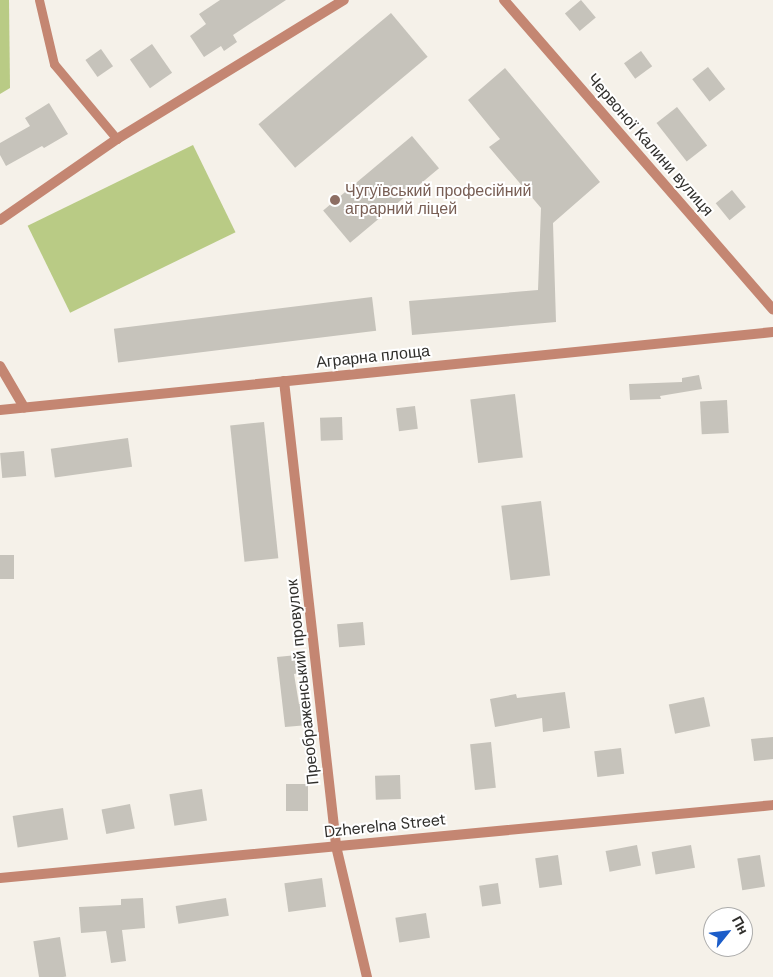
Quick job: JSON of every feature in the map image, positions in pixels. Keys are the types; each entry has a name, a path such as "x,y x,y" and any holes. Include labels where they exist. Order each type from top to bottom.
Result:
{"street":[{"path":"0,220 117,139 344,0"},
{"name":"Червоної Калини вулиця","path":"504,0 773,309"},
{"name":"Аграрна площа","path":"0,410 773,332"},
{"path":"0,366 24,407"},
{"name":"Преображенський провулок","path":"284,381 336,846 367,977"},
{"name":"Dzherelna Street","path":"0,878 773,804"}],"lane":[{"path":"39,0 54,64 117,139"}],"green space":[{"path":"0,0 9,0 10,88 0,94"},
{"path":"193,145 236,232 70,313 28,226"}],"building":[{"path":"220,0 286,0 233,35 237,42 224,51 221,46 204,57 190,36 206,24 199,14"},
{"path":"581,0 596,18 580,31 565,13"},
{"path":"391,13 428,57 295,168 258,124"},
{"path":"152,44 172,73 150,88 130,59"},
{"path":"101,49 113,66 97,77 85,60"},
{"path":"641,51 652,66 635,79 624,63"},
{"path":"708,67 725,89 709,101 692,79"},
{"path":"505,68 600,182 553,223 556,322 412,335 409,301 538,290 541,208 489,147 500,139 468,100"},
{"path":"49,103 68,134 6,166 0,155 0,143 30,126 25,118"},
{"path":"677,107 707,146 687,162 657,123"},
{"path":"412,136 439,168 350,243 323,211"},
{"path":"732,190 746,207 730,220 716,203"},
{"path":"372,297 376,331 118,362 114,329"},
{"path":"699,375 702,389 660,396 661,399 630,400 629,384 682,382 682,378"},
{"path":"515,394 523,458 478,463 470,399"},
{"path":"727,400 729,433 702,434 700,401"},
{"path":"415,406 418,429 399,431 396,408"},
{"path":"342,417 343,440 321,441 320,418"},
{"path":"264,422 278,558 245,562 230,426"},
{"path":"128,438 132,467 55,478 51,449"},
{"path":"24,451 26,476 2,478 0,453"},
{"path":"541,501 550,575 510,580 501,506"},
{"path":"0,555 14,555 14,579 0,579"},
{"path":"363,622 365,645 339,647 337,624"},
{"path":"297,655 299,673 294,674 299,704 306,704 308,725 285,727 277,657"},
{"path":"565,692 570,728 543,732 542,718 495,727 490,699 516,694 517,698"},
{"path":"704,697 710,726 675,734 669,704"},
{"path":"773,737 773,759 754,761 751,739"},
{"path":"491,742 496,788 475,790 470,744"},
{"path":"621,748 624,774 597,777 594,751"},
{"path":"400,775 401,799 376,800 375,776"},
{"path":"286,784 308,784 308,811 286,811"},
{"path":"202,789 207,821 174,826 169,794"},
{"path":"130,804 135,829 106,834 102,810"},
{"path":"63,808 68,840 18,848 13,816"},
{"path":"637,845 641,866 610,872 606,851"},
{"path":"691,845 695,868 656,875 652,852"},
{"path":"558,855 562,885 539,888 535,858"},
{"path":"760,855 765,887 742,890 737,859"},
{"path":"322,878 326,907 288,912 284,883"},
{"path":"498,883 501,904 482,906 479,886"},
{"path":"143,898 145,928 122,930 126,961 111,963 106,931 81,933 79,907 121,905 121,899"},
{"path":"226,898 229,916 178,924 176,906"},
{"path":"426,913 430,938 399,943 395,918"},
{"path":"60,937 66,977 39,977 33,941"}],"place":[{"name":"Чугуївський професійний аграрний ліцей","path":"335,200"}]}
